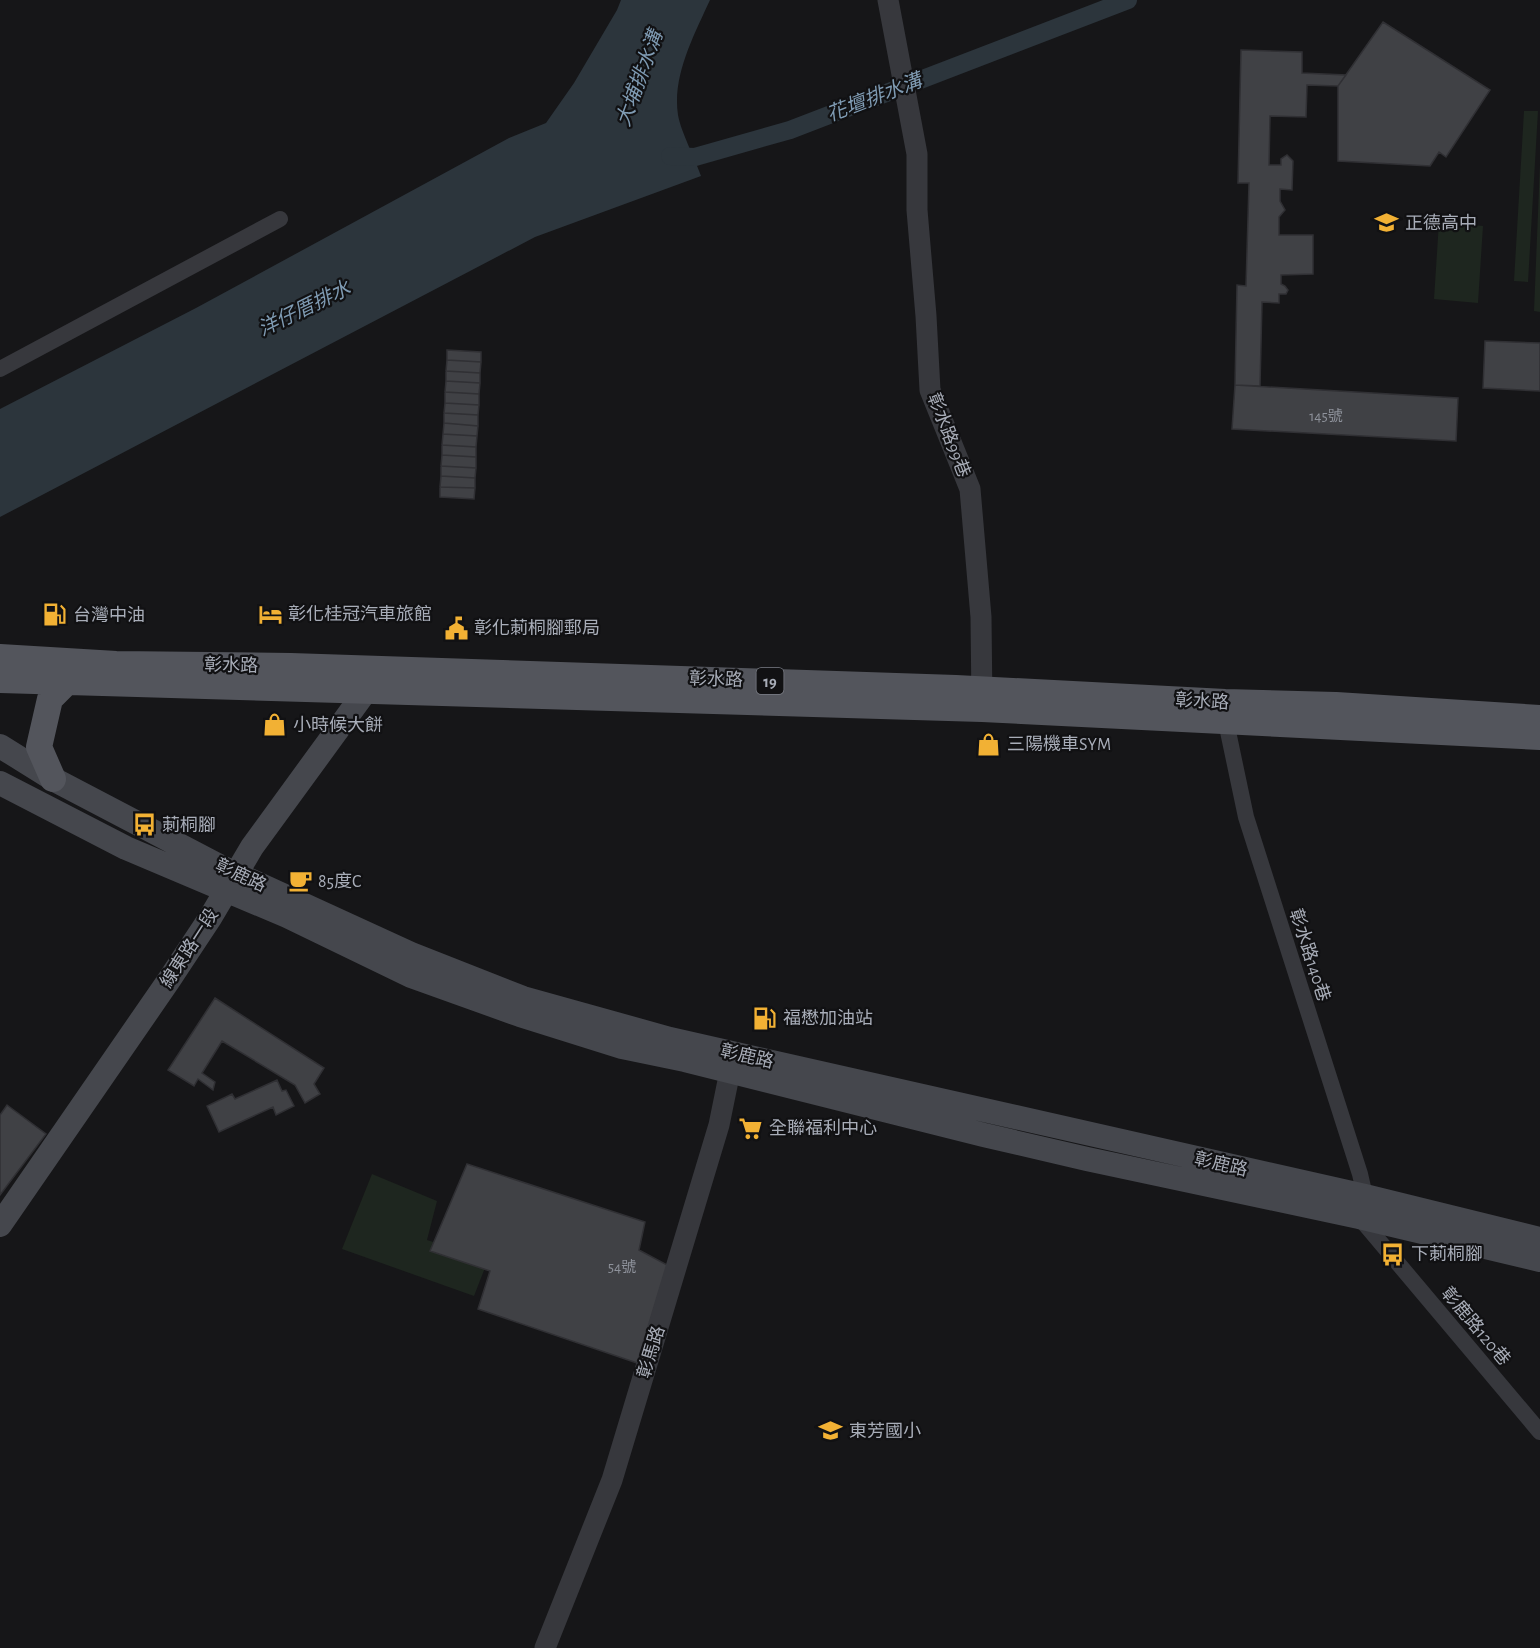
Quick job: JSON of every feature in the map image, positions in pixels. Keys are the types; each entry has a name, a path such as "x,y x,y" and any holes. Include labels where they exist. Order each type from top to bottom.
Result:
{"main road":[{"name":"彰水路","path":"0,657 116,664 291,666 369,681"},
{"name":"彰水路","path":"0,680 369,681 627,676 1227,712 1540,737"},
{"path":"53,779 39,747 50,699 68,681"},
{"name":"線東路一段","path":"0,1225 169,980 252,848 369,681"},
{"name":"彰水路","path":"1227,712 1336,705 1540,718"},
{"name":"彰鹿路","path":"0,746 53,779 219,866 232,882"},
{"name":"彰鹿路","path":"0,783 126,848 232,882 523,998 726,1061 984,1135 1103,1163 1540,1239"},
{"name":"彰鹿路","path":"726,1061 990,1111 1107,1138 1362,1207 1540,1260"},
{"path":"984,1135 990,1111"},
{"path":"1103,1163 1107,1138"}],"street":[{"name":"彰水路99巷","path":"888,0 917,154 917,210 930,390 970,489 981,617 982,699"},
{"path":"0,369 280,219"},
{"name":"彰水路140巷","path":"1227,712 1246,817 1360,1174 1362,1207"},
{"name":"彰馬路","path":"545,1648 612,1480 719,1125 726,1061"},
{"name":"彰鹿路120巷","path":"1362,1207 1540,1432"}],"shaded area":[{"path":"1524,111 1538,111 1528,282 1514,281"},
{"path":"1540,164 1540,312 1534,311"},
{"path":"1439,222 1483,226 1478,303 1434,299"},
{"path":"372,1174 437,1201 427,1240 488,1260 474,1296 342,1249"}],"water":[{"path":"621,0 710,0 697,27 681,71 677,100 680,122 701,176 535,237 0,517 0,409 196,308 509,138 546,123 574,83"}],"building":[{"path":"1383,22 1490,90 1446,157 1439,152 1430,166 1338,161 1338,86"},
{"path":"1241,50 1302,52 1302,73 1346,75 1338,86 1307,85 1306,117 1270,116 1269,165 1281,165 1281,159 1287,155 1293,161 1292,190 1280,189 1280,201 1285,210 1279,217 1279,235 1313,235 1313,274 1281,275 1281,284 1288,290 1286,294 1279,294 1279,303 1262,302 1260,386 1235,385 1237,285 1246,286 1249,183 1238,183"},
{"path":"1485,341 1540,343 1540,391 1483,388"},
{"path":"447,350 481,352 481,362 447,360"},
{"path":"447,360 481,362 480,373 446,371"},
{"path":"446,371 480,373 480,383 446,381"},
{"path":"446,381 480,383 479,394 445,392"},
{"path":"1235,385 1458,398 1456,441 1232,429"},
{"path":"445,392 479,394 479,405 445,403"},
{"path":"445,403 479,405 478,415 444,413"},
{"path":"444,413 478,415 478,426 444,423"},
{"path":"444,423 478,426 477,436 443,434"},
{"path":"443,434 477,436 476,447 442,445"},
{"path":"442,445 476,447 476,457 442,455"},
{"path":"442,455 476,457 476,468 441,466"},
{"path":"441,466 476,468 475,478 441,476"},
{"path":"441,476 475,478 475,488 440,487"},
{"path":"440,487 475,488 474,499 440,497"},
{"path":"215,998 324,1068 314,1084 320,1094 305,1103 295,1085 222,1041 202,1073 215,1082 213,1090 198,1079 194,1086 168,1070"},
{"path":"277,1080 282,1091 286,1090 294,1106 276,1115 273,1107 219,1132 207,1106 232,1094 235,1099"},
{"path":"7,1105 46,1134 0,1195 0,1115"},
{"path":"467,1164 645,1222 639,1250 671,1267 640,1364 478,1309 490,1271 430,1251"}],"waterway":[{"name":"花壇排水溝","path":"670,156 695,157 790,130 1128,0"}],"place":[{"name":"正德高中","path":"1387,223"},
{"name":"彰化桂冠汽車旅館","path":"270,614"},
{"name":"台灣中油","path":"55,615"},
{"name":"彰化莿桐腳郵局","path":"456,628"},
{"name":"小時候大餅","path":"275,725"},
{"name":"三陽機車SYM","path":"989,744"},
{"name":"莿桐腳","path":"144,825"},
{"name":"85度C","path":"300,881"},
{"name":"福懋加油站","path":"765,1018"},
{"name":"全聯福利中心","path":"751,1128"},
{"name":"下莿桐腳","path":"1393,1254"},
{"name":"東芳國小","path":"831,1431"}],"water label":[{"name":"大埔排水溝","path":"639,78"},
{"name":"洋仔厝排水","path":"304,308"}]}
